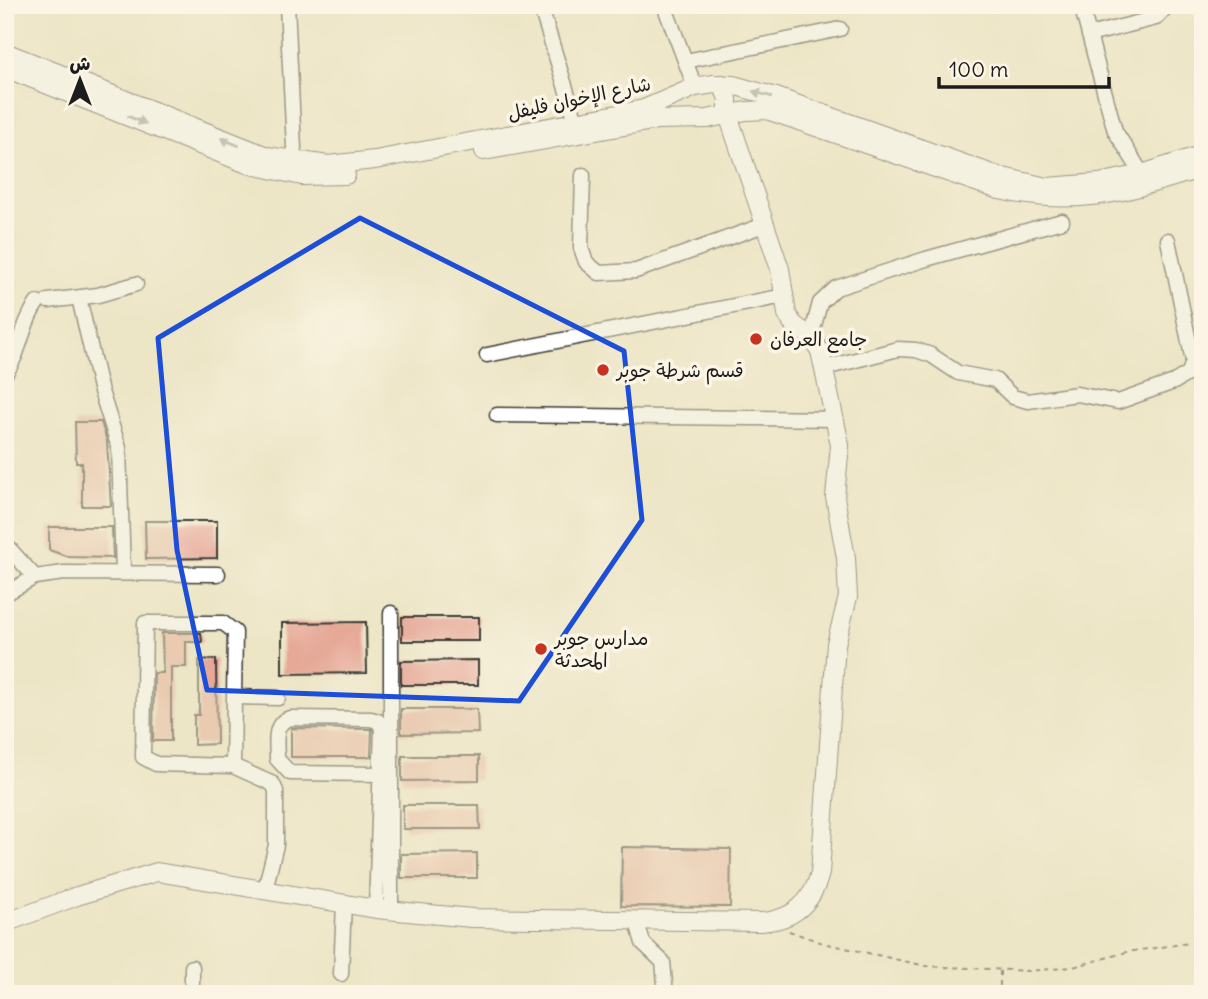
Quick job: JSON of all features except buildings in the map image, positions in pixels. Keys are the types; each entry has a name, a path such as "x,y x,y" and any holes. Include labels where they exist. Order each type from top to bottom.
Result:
{"main road":[{"name":"شارع الإخوان فليفل","path":"5,52 265,162"},
{"name":"شارع الإخوان فليفل","path":"5,68 302,176 336,176 497,143 658,120 728,115 756,110 778,112 999,190 1023,195 1084,199 1145,179 1203,155"},
{"name":"شارع الإخوان فليفل","path":"497,143 576,121 643,108 691,89 722,84 776,97 1023,183 1072,186 1145,179 1203,168"},
{"path":"5,923 76,896 157,872 384,910 509,920 773,921 804,905 812,895 820,873 836,644 848,597 846,558 835,497 841,453 825,368 811,337 789,319 781,274 728,115 728,99 722,84"},
{"path":"687,119 683,105 691,89"}],"street":[{"path":"540,5 576,121"},
{"path":"664,5 686,61 691,89"},
{"path":"1081,5 1115,131 1145,179"},
{"path":"1089,35 1156,18 1168,5"},
{"path":"286,6 294,148"},
{"path":"686,61 840,29"},
{"path":"583,175 581,248 586,262 600,273 636,271 764,225"},
{"path":"811,337 820,303 836,288 949,252 1062,221"},
{"path":"825,368 907,349 931,355 964,376 995,380 1018,399 1077,394 1112,402 1197,375 1168,240"},
{"path":"5,374 16,356 24,324 43,302 79,298 136,284"},
{"path":"487,355 784,296"},
{"path":"79,298 100,387 119,448 123,572"},
{"path":"497,415 835,419"},
{"path":"5,544 35,577"},
{"path":"5,594 35,577 123,572 218,574"},
{"path":"384,910 391,613"},
{"path":"233,766 236,640 230,626 223,623 145,623 143,757 156,764 233,766 239,771 265,778 276,791 276,845 265,889"},
{"path":"235,697 278,698"},
{"path":"380,774 290,773 277,759 277,727 282,720 290,718 378,721 382,728 380,774 384,910"},
{"path":"341,974 344,902"},
{"path":"637,922 643,943 663,962 666,994"},
{"path":"192,967 192,994"}],"path":[{"path":"773,921 810,940 947,969 1057,970 1128,952 1203,941"},
{"path":"1000,971 1000,994"}],"highlighted area":[{"path":"360,218 624,351 642,520 519,701 207,690 177,550 158,338"}],"place":[{"name":"جامع العرفان","path":"756,339"},
{"name":"قسم شرطة جوبر","path":"603,370"},
{"name":"مدارس جوبر المحدثة","path":"541,649"}]}
